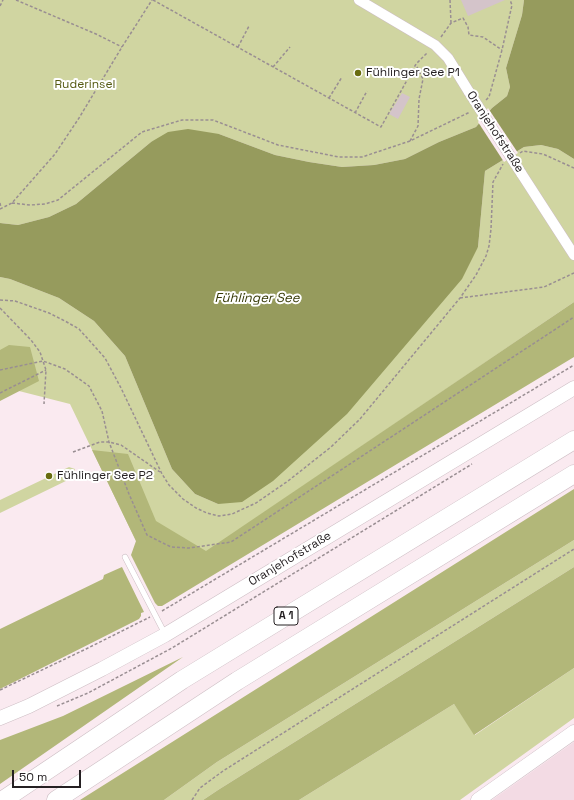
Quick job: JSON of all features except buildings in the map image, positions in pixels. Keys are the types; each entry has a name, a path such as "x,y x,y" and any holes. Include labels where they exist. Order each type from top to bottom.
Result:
{"highway":[{"name":"A 1","path":"3,800 182,680 574,440"},
{"name":"A 1","path":"56,800 238,681 574,474"}],"street":[{"name":"Oranjehofstraße","path":"359,0 435,44 448,58 574,255"},
{"name":"Oranjehofstraße","path":"0,718 29,706 165,635 574,388"},
{"path":"478,800 574,732"}],"lane":[{"path":"125,557 165,635"}],"path":[{"path":"0,6 3,0"},
{"path":"16,0 96,34 122,47"},
{"path":"0,209 12,202 55,154 153,0 381,127 416,64 435,44 451,23 463,18 468,27 469,35 482,37 502,50 512,5 510,0"},
{"path":"450,0 451,23"},
{"path":"238,47 249,26"},
{"path":"273,67 290,47"},
{"path":"12,202 30,205 45,204 58,200 142,132 182,120 213,120 278,144 339,156 362,157 410,141 418,126 422,78 416,64"},
{"path":"329,98 342,77"},
{"path":"355,113 367,92"},
{"path":"518,154 523,151 543,154 574,168"},
{"path":"0,300 15,301 49,313 79,329 105,358 162,474 169,485 183,499 196,508 219,516 232,514 256,503 288,481 331,447 360,419 460,298 476,275 486,256 491,229 493,182 502,164 508,161"},
{"path":"0,203 0,209"},
{"path":"460,298 544,287 574,273"},
{"path":"0,308 31,340 40,352 46,370 44,404"},
{"path":"0,370 43,361 64,370 89,386 102,411 109,442 147,535 172,547 189,548 231,542 574,317"},
{"path":"0,690 155,614 574,365"},
{"path":"0,393 46,370"},
{"path":"73,452 100,442 109,442 121,445 162,474"},
{"path":"192,800 200,788 230,766 574,549"}],"shaded area":[{"path":"574,302 574,357 162,606 158,606 155,603 131,555 136,541 92,450 128,454 156,521 206,551"},
{"path":"9,345 30,347 39,381 0,401 0,350"},
{"path":"574,489 574,540 217,762 164,800 80,800"},
{"path":"122,567 144,612 141,613 139,619 0,689 0,629 103,579 104,575"},
{"path":"574,567 574,668 474,735 454,704 299,800 203,800 218,790"},
{"path":"183,657 0,784 0,740 63,716"},
{"path":"574,742 574,800 492,800"}],"green space":[{"name":"Ruderinsel","path":"0,0 524,0 522,15 506,68 510,87 507,96 492,108 476,127 439,142 405,159 374,165 342,167 275,155 219,134 151,142 76,204 49,217 18,225 0,223"},
{"path":"541,145 558,149 574,159 574,302 206,552 136,541 70,404 19,391 0,358 0,277 10,279 59,298 94,321 125,356 172,469 195,494 218,504 478,247 485,171 524,147"},
{"path":"69,467 75,469 75,475 72,478 0,513 0,500"},
{"path":"574,540 574,567 203,800 164,800 217,762"},
{"path":"574,668 574,718 460,800 299,800 454,704 475,735"}],"water":[{"name":"Fühlinger See","path":"524,0 574,0 574,159 558,149 541,145 524,147 485,171 478,247 462,279 347,414 273,481 242,502 218,504 195,494 172,469 125,356 94,321 59,298 10,279 0,277 0,223 18,225 49,217 76,204 151,142 168,132 188,129 219,134 275,155 342,167 374,165 405,159 439,142 476,127 492,108 507,96 510,87 506,68 522,15"}],"pier":[{"path":"488,108 518,153 504,162 478,122"}],"place":[{"name":"Fühlinger See P1","path":"358,73"},
{"name":"Fühlinger See P2","path":"49,476"}]}
